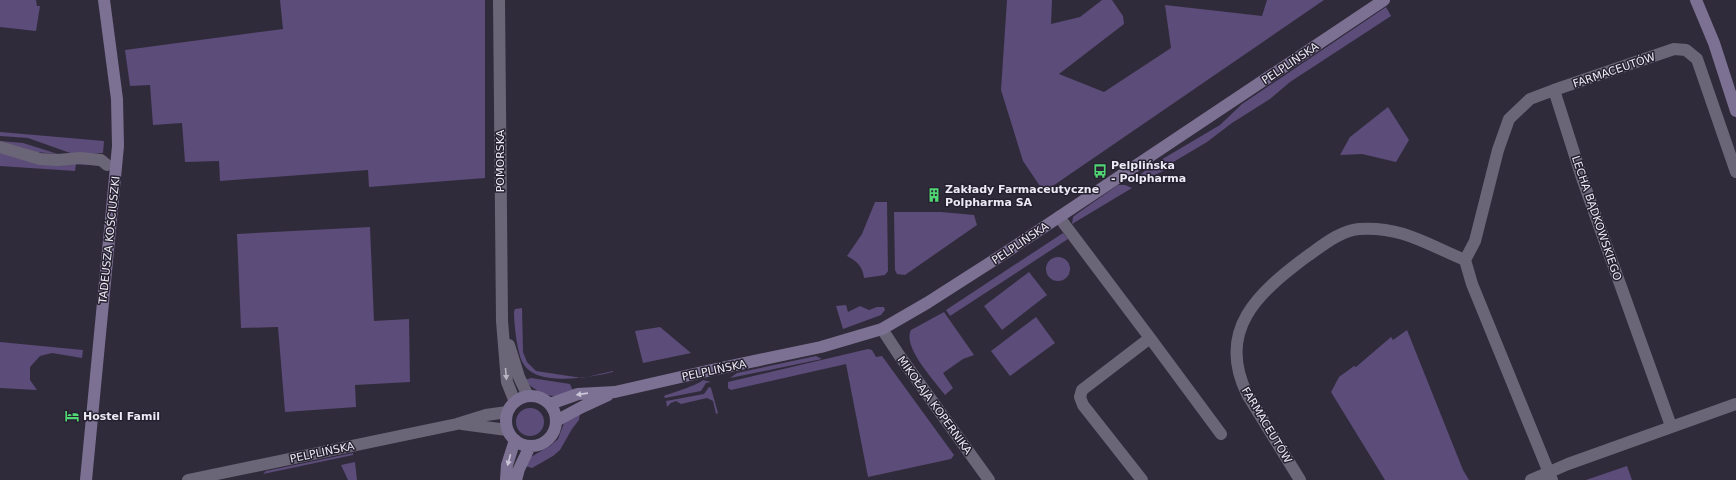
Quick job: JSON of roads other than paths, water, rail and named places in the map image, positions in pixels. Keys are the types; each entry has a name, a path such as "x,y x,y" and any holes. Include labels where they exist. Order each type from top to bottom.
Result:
{"street":[{"name":"TADEUSZA KOŚCIUSZKI","path":"86,480 118,146 117,100 104,0"},
{"name":"POMORSKA","path":"499,0 502,321 507,382 515,402"},
{"name":"PELPLIŃSKA","path":"550,404 578,394 615,392 821,347 882,329 927,303 1059,217 1384,0"},
{"path":"1696,0 1714,43 1736,111"},
{"name":"FARMACEUTÓW","path":"1554,90 1674,49 1686,50 1697,59 1736,172"},
{"path":"1550,476 1472,284 1465,260 1475,241 1498,150 1509,119 1530,99 1554,90"},
{"name":"LECHA BĄDKOWSKIEGO","path":"1554,90 1582,178 1671,426"},
{"path":"0,147 40,158 58,160 80,158 101,160 107,166"},
{"path":"1059,217 1221,434"},
{"name":"FARMACEUTÓW","path":"1300,480 1247,394 1240,379 1237,361 1239,331 1248,312 1255,302 1268,287 1327,242 1346,232 1358,229 1384,230 1406,234 1465,260"},
{"name":"POMORSKA","path":"502,321 519,378 528,396"},
{"name":"MIKOŁAJA KOPERNIKA","path":"882,329 989,480"},
{"path":"1142,480 1083,405 1080,397 1082,390 1150,338"},
{"name":"PELPLIŃSKA","path":"556,421 582,406 615,392"},
{"path":"528,396 536,396 550,404 554,412 556,421 554,431 548,439 540,445 530,446 514,440 507,430 507,412 515,402 528,396"},
{"path":"1532,480 1550,476 1671,426 1736,404"},
{"name":"PELPLIŃSKA","path":"188,480 457,424 486,415 507,412"},
{"name":"PELPLIŃSKA","path":"457,424 507,430"},
{"path":"506,480 507,465 514,440"},
{"path":"516,480 519,469 530,446"}],"place":[{"name":"Pelplińska - Polpharma","path":"1100,171"},
{"name":"Zakłady Farmaceutyczne Polpharma SA","path":"934,195"},
{"name":"Hostel Famil","path":"72,416"}]}
